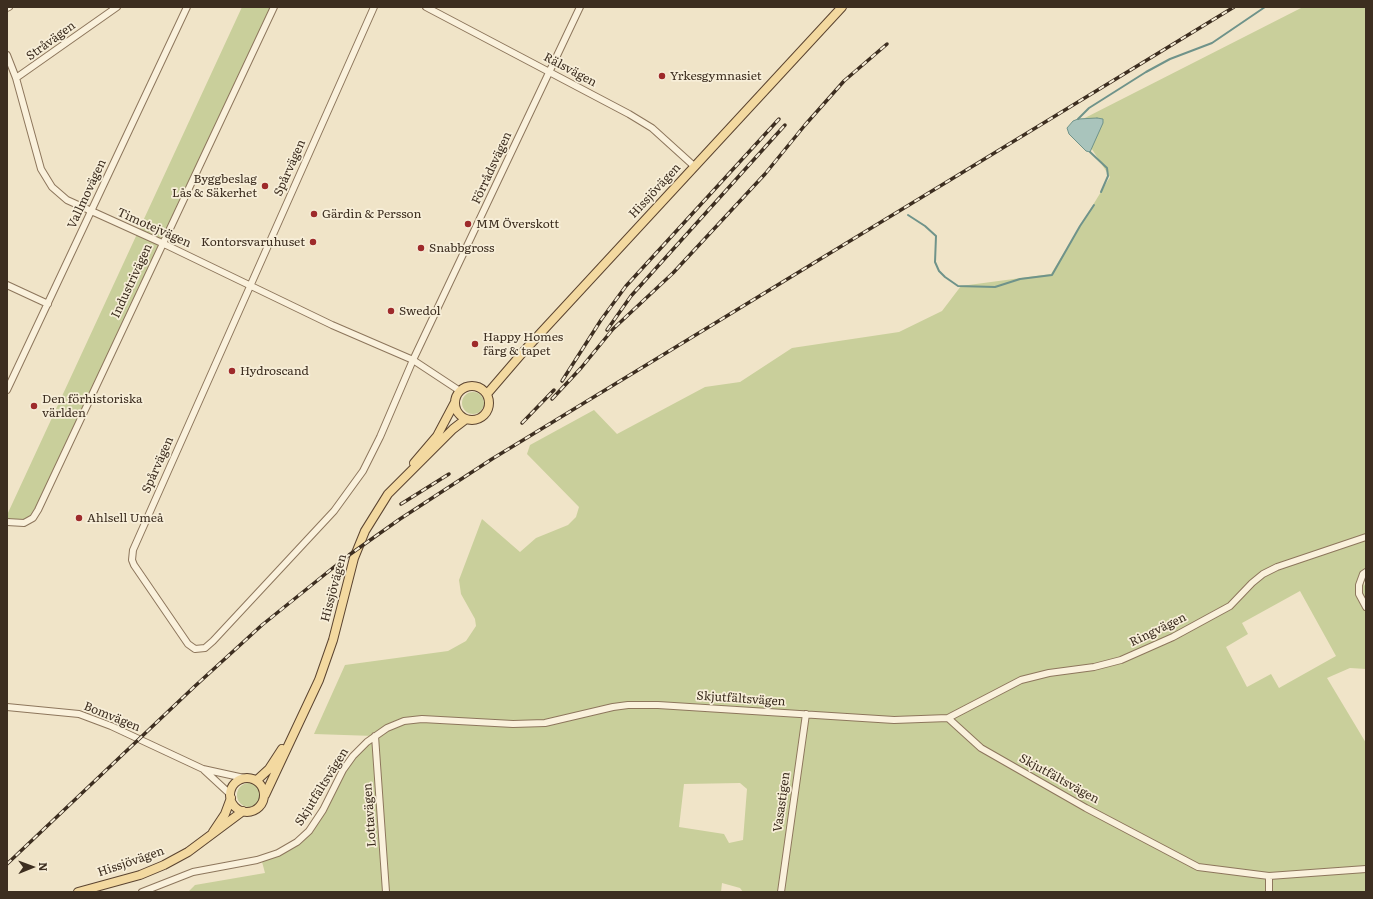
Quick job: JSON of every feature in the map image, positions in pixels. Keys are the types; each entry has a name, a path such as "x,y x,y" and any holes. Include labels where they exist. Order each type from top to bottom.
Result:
{"main road":[{"name":"Hissjövägen","path":"487,394 524,351 842,7"},
{"path":"468,386 475,386 487,394 490,404 486,413 477,420 466,419 457,410 455,402 460,391 468,386"},
{"name":"Hissjövägen","path":"403,478 437,436 455,402"},
{"name":"Hissjövägen","path":"264,796 304,713 327,659 346,582 365,531 388,494 453,429 466,419"},
{"name":"Hissjövägen","path":"257,780 269,769 304,713"},
{"path":"244,778 257,780 263,788 263,802 253,811 243,811 238,809 230,796 234,784 244,778"},
{"name":"Hissjövägen","path":"210,838 225,814 230,796"},
{"name":"Hissjövägen","path":"78,892 140,875 164,865 210,838 243,811"}],"street":[{"name":"Stråvägen","path":"16,78 117,7"},
{"name":"Vallmovägen","path":"7,390 187,7"},
{"name":"Industrivägen","path":"7,522 24,523 33,518 38,510 274,7"},
{"name":"Spårvägen","path":"374,7 136,542 132,555 134,565 191,648 201,649 210,645 348,494 363,471 380,437 413,360"},
{"name":"Rälsvägen","path":"426,7 550,71 629,114 652,128 694,166"},
{"name":"Förrådsvägen","path":"413,360 580,7"},
{"name":"Timotejvägen","path":"7,55 16,78 41,169 59,194 90,212 162,243 332,325 413,360 460,391"},
{"path":"7,286 48,304"},
{"name":"Ringvägen","path":"948,718 1021,680 1049,673 1094,667 1122,660 1173,637 1230,606 1258,578 1277,567 1366,537"},
{"path":"1366,572 1363,574 1359,584 1359,594 1366,607"},
{"name":"Skjutfältsvägen","path":"142,892 193,872 257,860 272,855 297,842 309,831 323,810 343,770 353,756 375,736 387,728 404,721 422,719 513,724 544,723 612,707 628,705 658,705 894,720 948,718 982,748 1086,808 1198,867 1269,876 1366,869"},
{"name":"Bomvägen","path":"7,707 79,714 111,726 203,769 244,778"},
{"name":"Vasastigen","path":"781,892 806,714"},
{"name":"Lottavägen","path":"375,736 386,892"},
{"name":"Bomvägen","path":"203,769 230,796"},
{"path":"1269,876 1270,892"}],"green space":[{"path":"242,7 274,7 38,510 28,522 7,522 7,515"},
{"path":"1303,7 1366,7 1366,581 1363,582 1366,588 1366,669 1350,668 1327,678 1366,743 1366,892 743,892 740,888 722,883 721,892 188,892 195,885 265,873 261,858 278,853 309,831 343,770 374,736 314,734 345,665 448,651 466,641 476,626 475,619 461,594 459,580 482,519 520,552 536,538 568,525 576,517 579,507 527,454 530,445 594,410 617,434 705,387 740,382 792,348 899,332 942,311 961,286 1051,274 1110,177 1075,123","holes":["1300,591 1336,656 1279,688 1271,674 1247,687 1226,647 1248,634 1242,623","740,783 747,789 743,840 729,843 724,834 679,827 684,784"]},
{"path":"473,392 481,395 484,403 481,411 473,414 465,411 462,403 465,395"},
{"path":"249,783 257,787 261,795 257,803 249,807 241,803 237,795 241,787"}],"water":[{"path":"1078,119 1103,119 1103,123 1090,152 1086,151 1069,134 1067,128 1073,121"}],"waterway":[{"path":"1078,119 1089,108 1146,72 1170,59 1212,43 1265,7"},
{"path":"1090,152 1107,168 1108,176 1101,192"},
{"path":"908,215 925,226 936,236 935,262 939,271 945,277 958,286 995,287 1020,279 1052,275 1080,226 1094,205"}],"railway":[{"path":"7,864 194,687 262,625 349,555 400,519 492,459 1234,7"},
{"path":"552,399 581,368 613,329 673,273 765,174 805,125 844,81 887,44"},
{"path":"562,381 601,320 626,286 779,119"},
{"path":"607,330 631,296 785,125"},
{"path":"522,423 554,390"},
{"path":"401,504 449,474"}],"place":[{"name":"Yrkesgymnasiet","path":"662,76"},
{"name":"Byggbeslag Lås & Säkerhet","path":"265,186"},
{"name":"Gärdin & Persson","path":"314,214"},
{"name":"MM Överskott","path":"468,224"},
{"name":"Kontorsvaruhuset","path":"313,242"},
{"name":"Snabbgross","path":"421,248"},
{"name":"Swedol","path":"391,311"},
{"name":"Happy Homes färg & tapet","path":"475,344"},
{"name":"Hydroscand","path":"232,371"},
{"name":"Den förhistoriska världen","path":"34,406"},
{"name":"Ahlsell Umeå","path":"79,518"}]}
